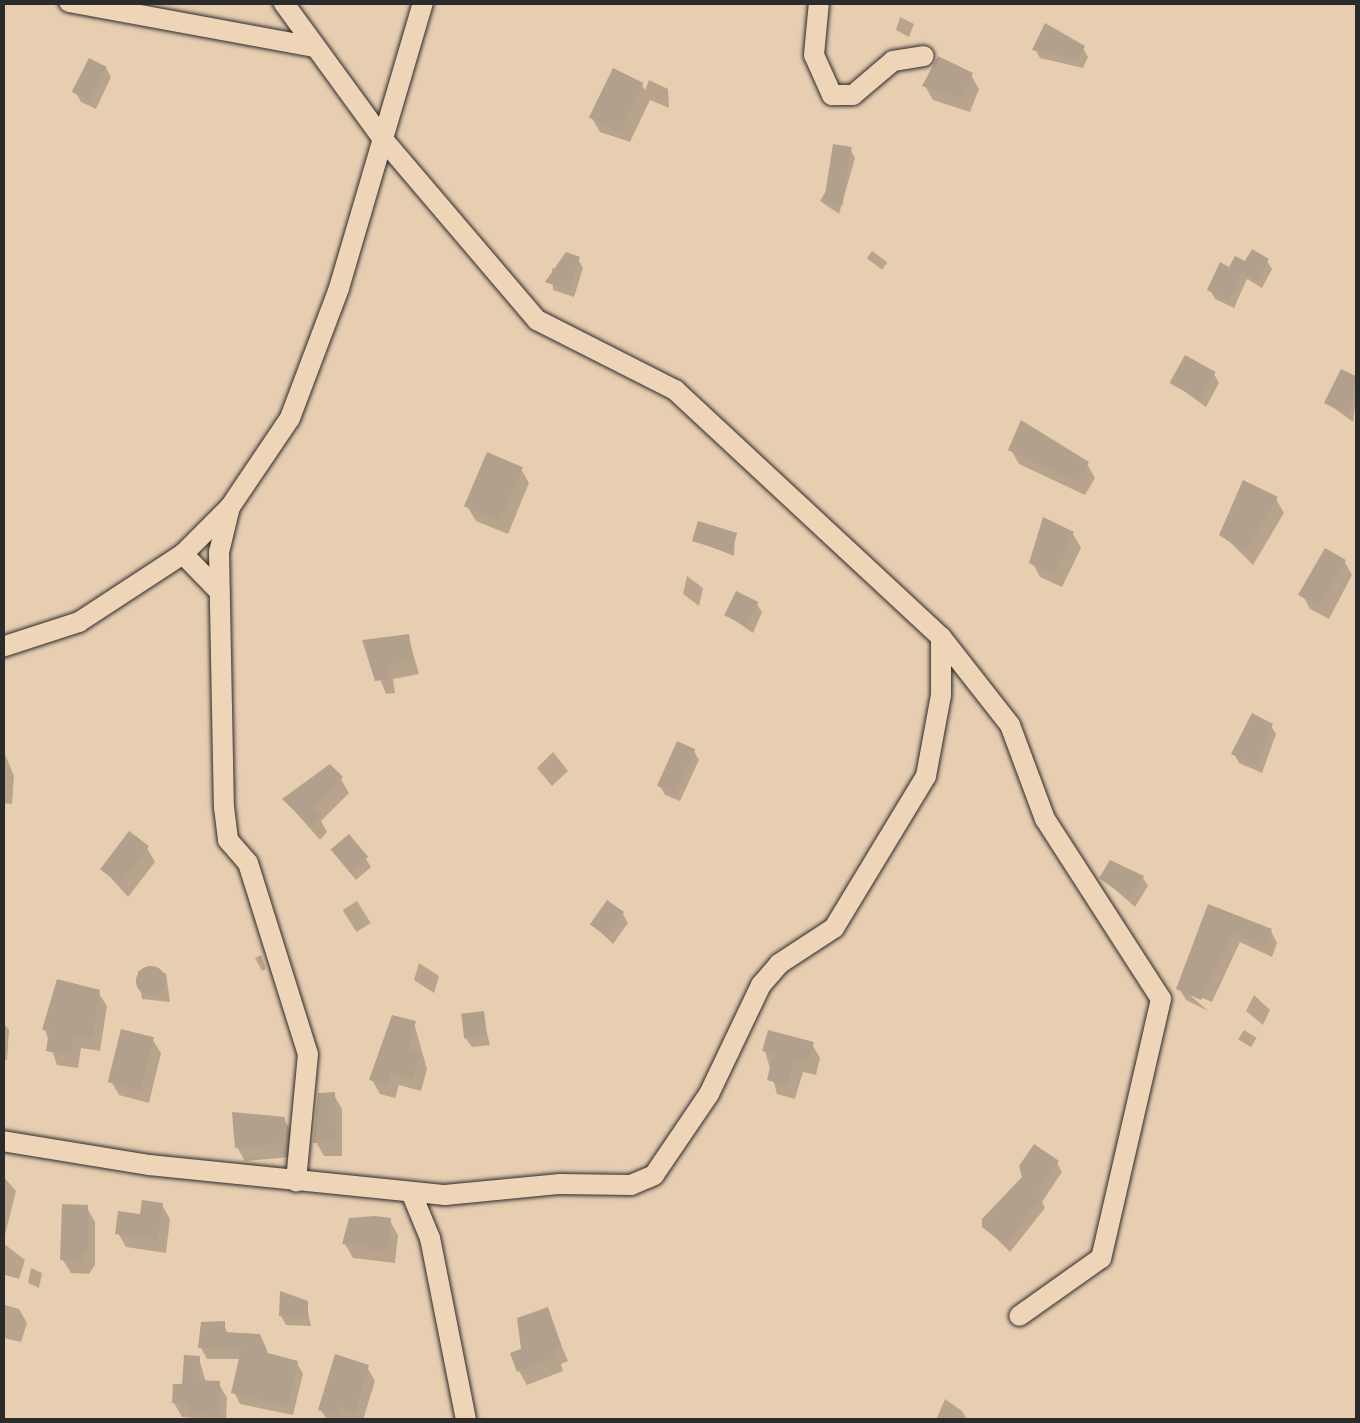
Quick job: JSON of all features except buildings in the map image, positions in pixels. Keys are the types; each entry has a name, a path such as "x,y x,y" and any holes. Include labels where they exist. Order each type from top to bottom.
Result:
{"street":[{"path":"69,2 314,48"},
{"path":"283,2 382,138 537,320 675,390 941,638 1010,725 1045,819 1161,999 1101,1258 1019,1316"},
{"path":"2,647 79,622 183,554 230,507 290,418 339,288 422,2"},
{"path":"820,2 814,55 832,95 853,95 893,60 924,56"},
{"path":"230,507 219,591 218,716 228,840 248,863 308,1054 296,1181"},
{"path":"183,554 219,591"},
{"path":"2,1141 296,1181 411,1192 631,1186 654,1175 708,1094 760,985 779,964 834,928 926,776 942,695 941,638"},
{"path":"411,1192 430,1238 466,1420"}]}
